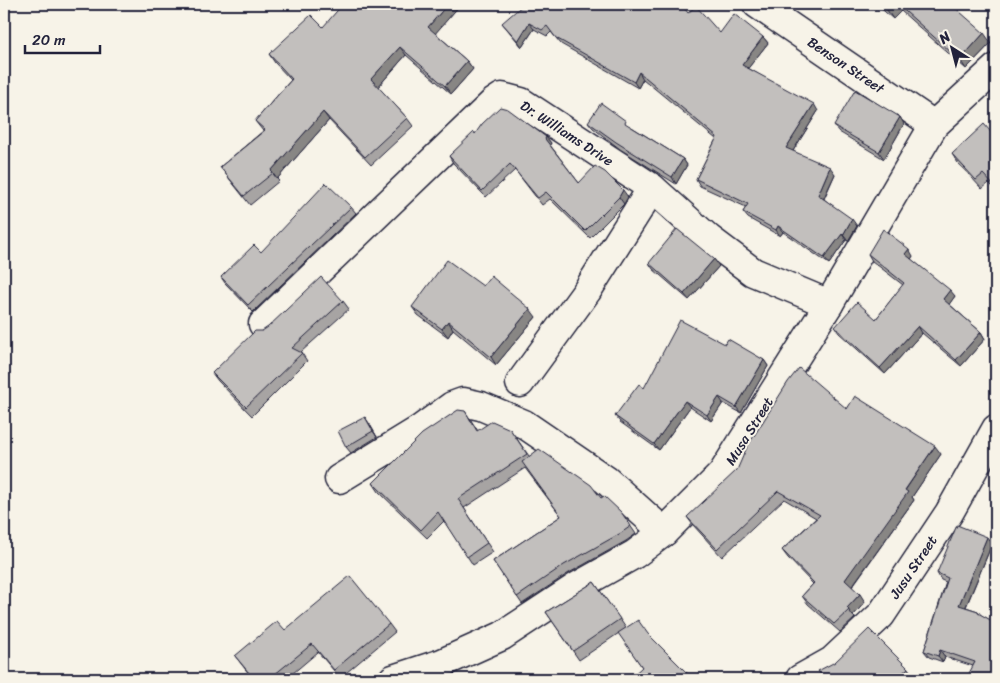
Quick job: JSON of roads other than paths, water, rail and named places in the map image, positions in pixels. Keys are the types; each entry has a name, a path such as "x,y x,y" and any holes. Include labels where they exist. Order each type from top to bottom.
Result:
{"street":[{"name":"Benson Street","path":"772,8 934,125"},
{"name":"Musa Street","path":"394,679 442,664 502,636 578,586 636,554 664,532 722,474 829,304 934,125 996,68"},
{"name":"Dr. Williams Drive","path":"263,324 493,103 502,97 521,102 652,188 709,239 753,272 829,304"},
{"path":"520,383 587,291 652,188"},
{"path":"340,479 419,430 452,406 463,402 481,406 524,424 606,480 664,532"},
{"name":"Jusu Street","path":"800,679 832,660 881,615 949,514 996,429"}]}
